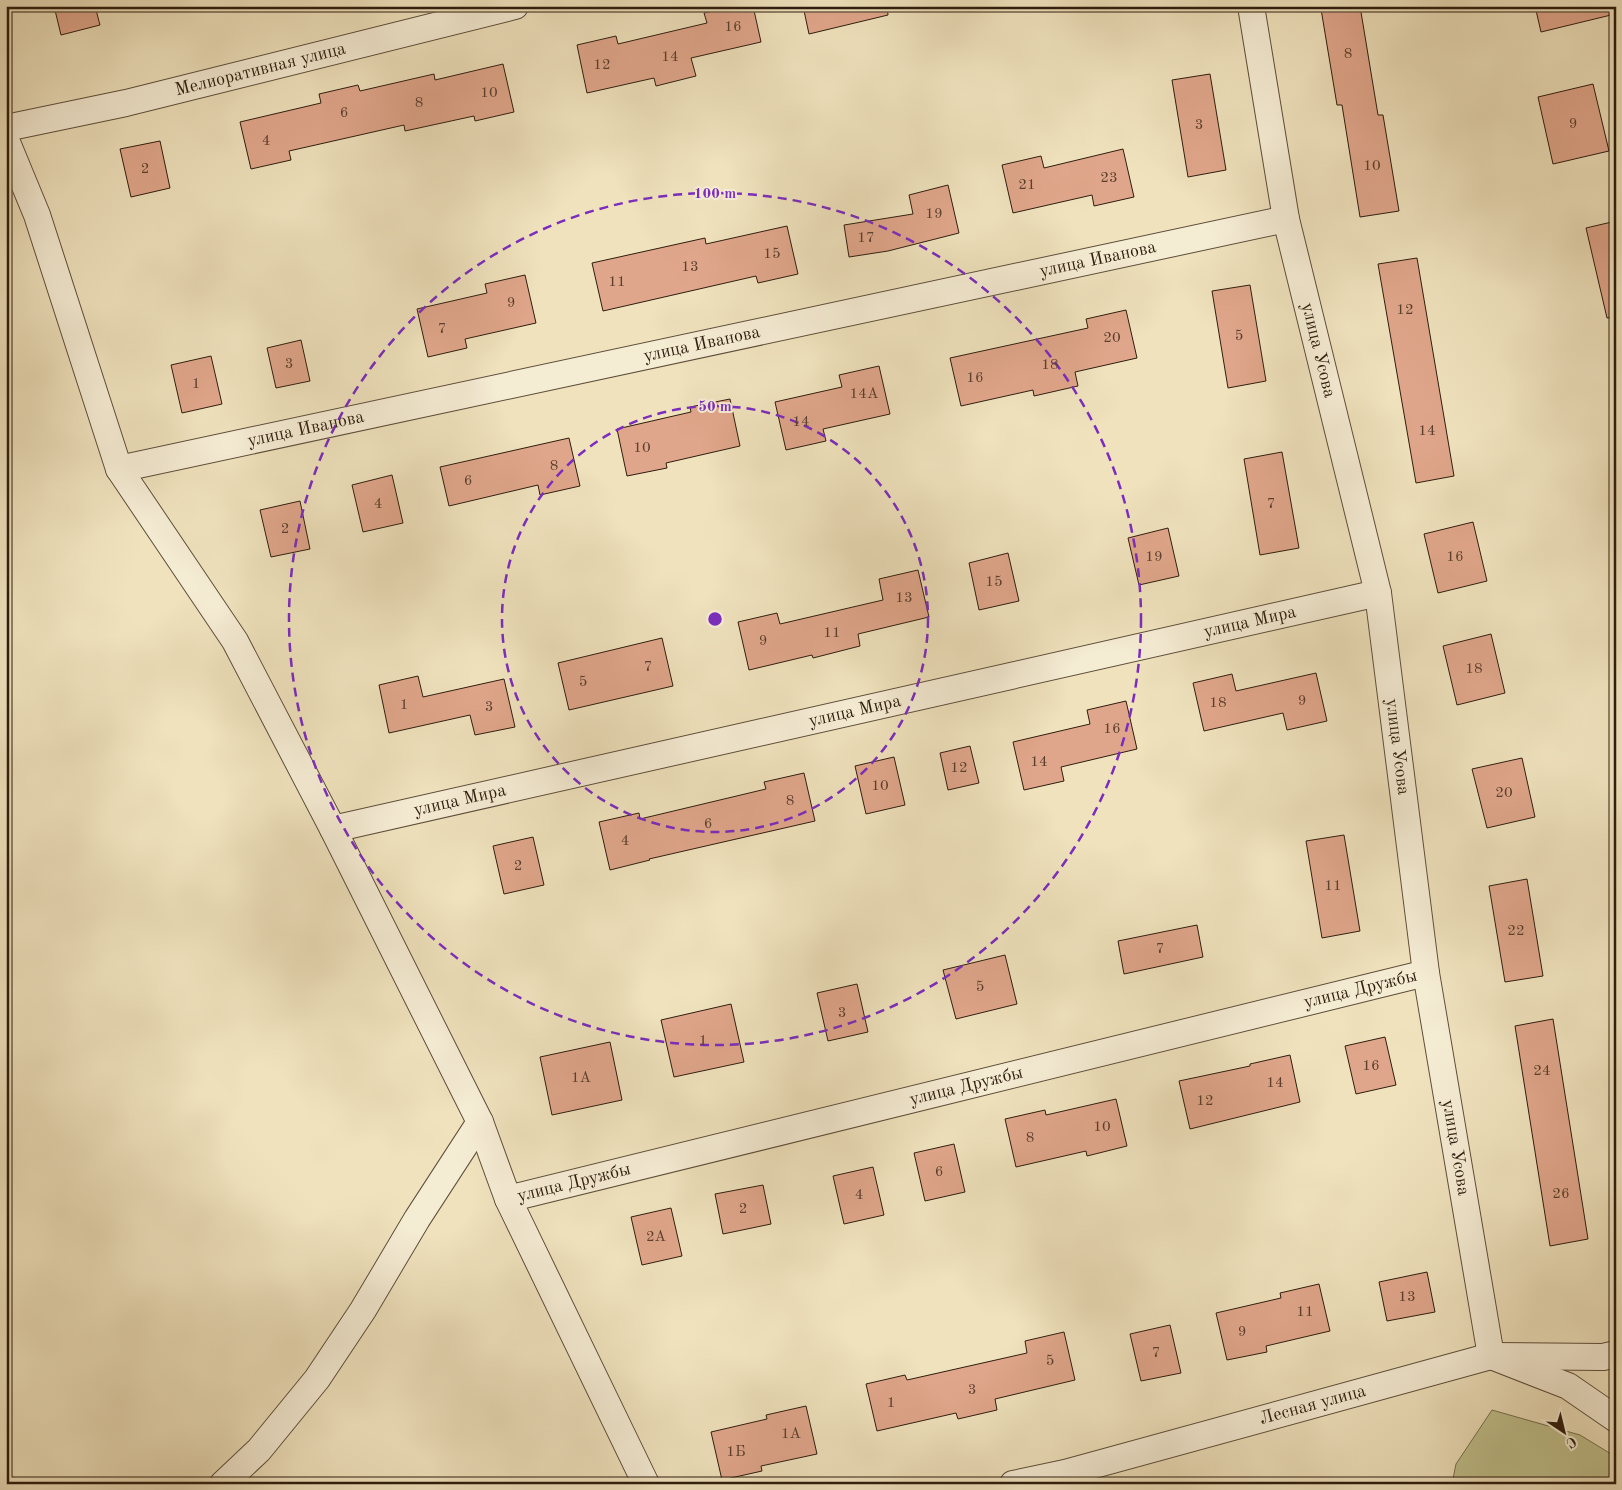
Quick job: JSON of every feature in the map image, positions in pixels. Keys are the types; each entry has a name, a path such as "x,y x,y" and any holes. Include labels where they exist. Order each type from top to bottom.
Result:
{"street":[{"name":"Мелиоративная улица","path":"6,128 126,103 514,6"},
{"name":"улица Усова","path":"1251,6 1286,219 1378,592 1426,973 1491,1356"},
{"path":"6,140 38,215 119,470 235,641 480,1122 508,1199 646,1484"},
{"name":"улица Иванова","path":"119,470 1286,219"},
{"name":"улица Мира","path":"332,829 1378,592"},
{"name":"улица Дружбы","path":"508,1199 1426,973"},
{"path":"224,1484 260,1450 317,1379 363,1310 422,1212 480,1122"},
{"name":"Лесная улица","path":"1013,1484 1064,1474 1491,1356 1603,1357 1616,1354"},
{"path":"1491,1356 1568,1386 1616,1419"}],"green space":[{"path":"1492,1410 1580,1435 1616,1457 1616,1484 1452,1484 1456,1464"}],"building":[{"path":"54,6 95,6 100,25 61,35"},
{"path":"735,6 753,6 761,42 691,58 696,76 656,86 654,78 587,93 577,45 616,36 618,44 707,23 704,13"},
{"path":"803,6 887,6 888,15 809,34"},
{"path":"1338,6 1360,6 1378,115 1383,115 1399,211 1360,217 1342,105 1337,105 1321,9"},
{"path":"1535,6 1610,6 1611,15 1541,32"},
{"path":"503,64 514,112 475,121 474,116 405,131 404,125 289,151 291,160 251,169 240,122 321,103 319,94 358,85 360,91 434,74 435,80"},
{"path":"1210,74 1226,170 1188,177 1172,80"},
{"path":"1593,84 1609,151 1553,164 1538,97"},
{"path":"160,141 170,188 131,197 120,149"},
{"path":"1123,149 1134,197 1094,206 1092,195 1013,213 1002,165 1041,156 1044,168"},
{"path":"948,185 959,233 888,251 849,257 844,225 913,214 909,195"},
{"path":"1616,221 1616,317 1607,318 1586,228"},
{"path":"787,226 798,274 758,283 756,276 603,311 592,263 705,238 706,244"},
{"path":"1417,258 1454,476 1416,483 1378,264"},
{"path":"525,275 536,323 465,339 467,348 428,357 417,309 487,293 485,284"},
{"path":"1250,285 1266,381 1228,388 1212,291"},
{"path":"1126,310 1137,358 1075,372 1078,386 1034,396 1033,390 961,406 950,358 1088,328 1086,319"},
{"path":"301,340 310,381 276,388 267,348"},
{"path":"211,356 222,404 182,413 171,365"},
{"path":"879,366 890,414 823,429 826,441 786,450 775,402 842,387 839,375"},
{"path":"730,399 740,446 666,463 667,468 627,476 617,429 691,412 690,407"},
{"path":"569,438 580,486 540,495 538,485 449,506 440,467"},
{"path":"1282,452 1299,548 1260,555 1244,459"},
{"path":"392,475 403,523 363,532 352,485"},
{"path":"300,501 310,549 271,557 260,510"},
{"path":"1473,522 1487,581 1438,593 1424,534"},
{"path":"1168,528 1179,576 1139,585 1128,538"},
{"path":"1008,553 1019,601 979,610 969,563"},
{"path":"918,570 929,617 858,634 860,646 813,658 812,655 749,670 738,622 777,613 780,624 883,600 879,579"},
{"path":"1491,634 1505,693 1457,705 1443,646"},
{"path":"662,638 673,686 569,710 558,663"},
{"path":"1316,673 1327,721 1287,730 1283,713 1204,731 1193,683 1232,674 1236,691"},
{"path":"418,676 423,697 504,679 515,727 475,735 470,715 389,733 379,685"},
{"path":"1126,701 1137,749 1061,767 1064,781 1024,790 1013,742 1090,724 1087,710"},
{"path":"970,746 979,783 948,790 940,753"},
{"path":"894,757 905,805 866,814 855,766"},
{"path":"1522,758 1535,817 1487,828 1472,769"},
{"path":"804,773 815,821 649,859 610,870 599,822 639,813 640,819 766,789 764,782"},
{"path":"1344,835 1360,931 1322,938 1306,841"},
{"path":"533,837 544,885 504,894 493,846"},
{"path":"1527,879 1543,976 1505,982 1489,886"},
{"path":"1197,925 1203,957 1124,974 1118,941"},
{"path":"1005,955 1017,1004 956,1019 943,970"},
{"path":"857,984 868,1032 828,1041 817,993"},
{"path":"731,1004 744,1062 674,1077 661,1020"},
{"path":"1553,1019 1588,1239 1550,1246 1515,1026"},
{"path":"1385,1037 1396,1085 1356,1094 1345,1046"},
{"path":"610,1042 622,1100 552,1115 540,1057"},
{"path":"1290,1055 1300,1102 1190,1129 1179,1081 1250,1066 1250,1064"},
{"path":"1116,1099 1127,1146 1087,1156 1086,1151 1016,1167 1005,1119 1045,1110 1046,1115"},
{"path":"954,1144 965,1192 925,1201 914,1153"},
{"path":"873,1167 884,1215 844,1224 833,1176"},
{"path":"763,1185 771,1224 723,1234 715,1194"},
{"path":"671,1208 682,1256 642,1265 631,1217"},
{"path":"1427,1272 1435,1312 1387,1321 1379,1282"},
{"path":"1319,1284 1330,1331 1266,1346 1267,1352 1227,1360 1216,1313 1281,1298 1280,1293"},
{"path":"1170,1325 1181,1373 1141,1381 1130,1334"},
{"path":"1064,1332 1075,1380 995,1399 997,1410 958,1419 956,1413 877,1431 866,1384 905,1375 907,1380 1027,1353 1025,1341"},
{"path":"806,1406 817,1454 761,1466 762,1471 722,1480 711,1432 767,1419 766,1415"}]}
